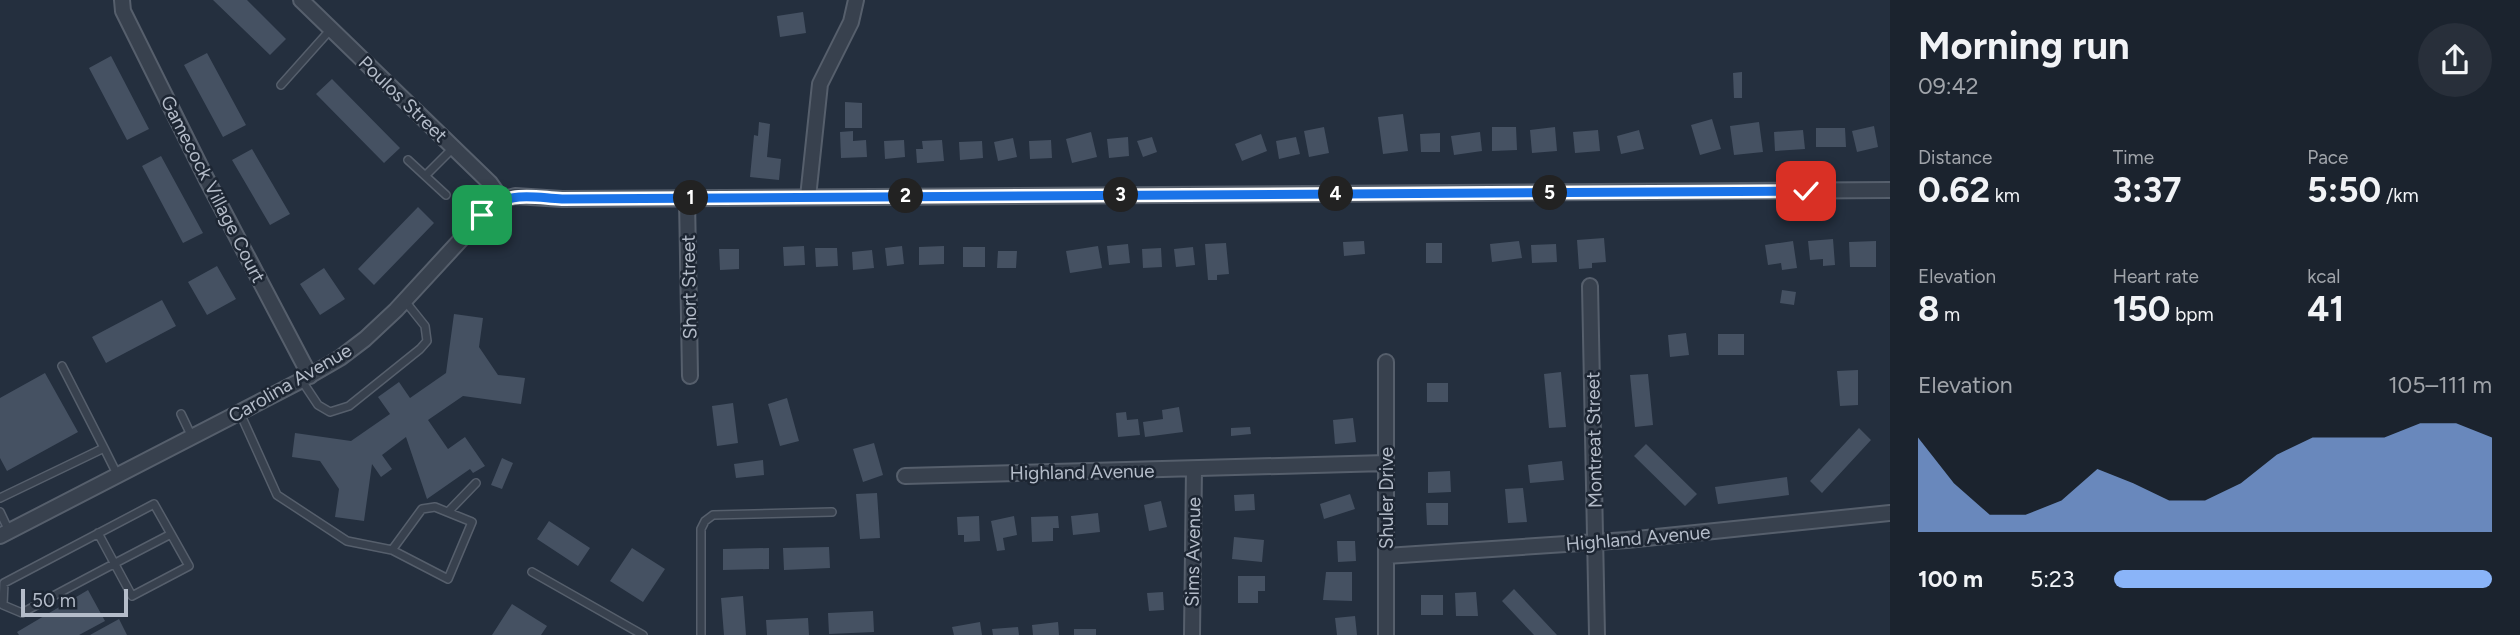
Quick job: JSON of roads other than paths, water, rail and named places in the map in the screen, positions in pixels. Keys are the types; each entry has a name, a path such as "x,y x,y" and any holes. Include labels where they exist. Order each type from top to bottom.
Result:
{"street":[{"name":"Gamecock Village Court","path":"121,0 123,11 306,378"},
{"name":"Poulos Street","path":"301,0 490,183 502,200"},
{"path":"808,197 820,84 851,22 856,0"},
{"path":"502,200 523,195 562,199 1890,190"},
{"name":"Short Street","path":"687,198 690,376"},
{"name":"Carolina Avenue","path":"4,534 306,378 365,339 482,215 502,200"},
{"name":"Montreat Street","path":"1590,286 1597,635"},
{"name":"Shuler Drive","path":"1385,635 1386,362"},
{"name":"Highland Avenue","path":"905,476 1386,463"},
{"name":"Sims Avenue","path":"1192,635 1194,469"},
{"name":"Highland Avenue","path":"1385,556 1596,542 1890,513"}],"lane":[{"path":"281,85 331,29"},
{"path":"426,175 454,148"},
{"path":"408,160 446,195"},
{"path":"306,378 318,405 330,412 349,406 421,349 427,341 425,326 404,300"},
{"path":"62,366 118,476"},
{"path":"240,412 277,495 347,541 392,550 448,579 472,522 435,506 422,509 392,550"},
{"path":"181,414 192,437"},
{"path":"0,498 104,448"},
{"path":"449,512 477,483"},
{"path":"98,533 115,563 132,596 189,566 171,534 154,504 98,533 4,583 2,606 22,613 115,563 171,534"},
{"path":"0,512 4,534"},
{"path":"701,635 701,529 705,521 713,515 832,512"},
{"path":"532,572 643,635"}]}
